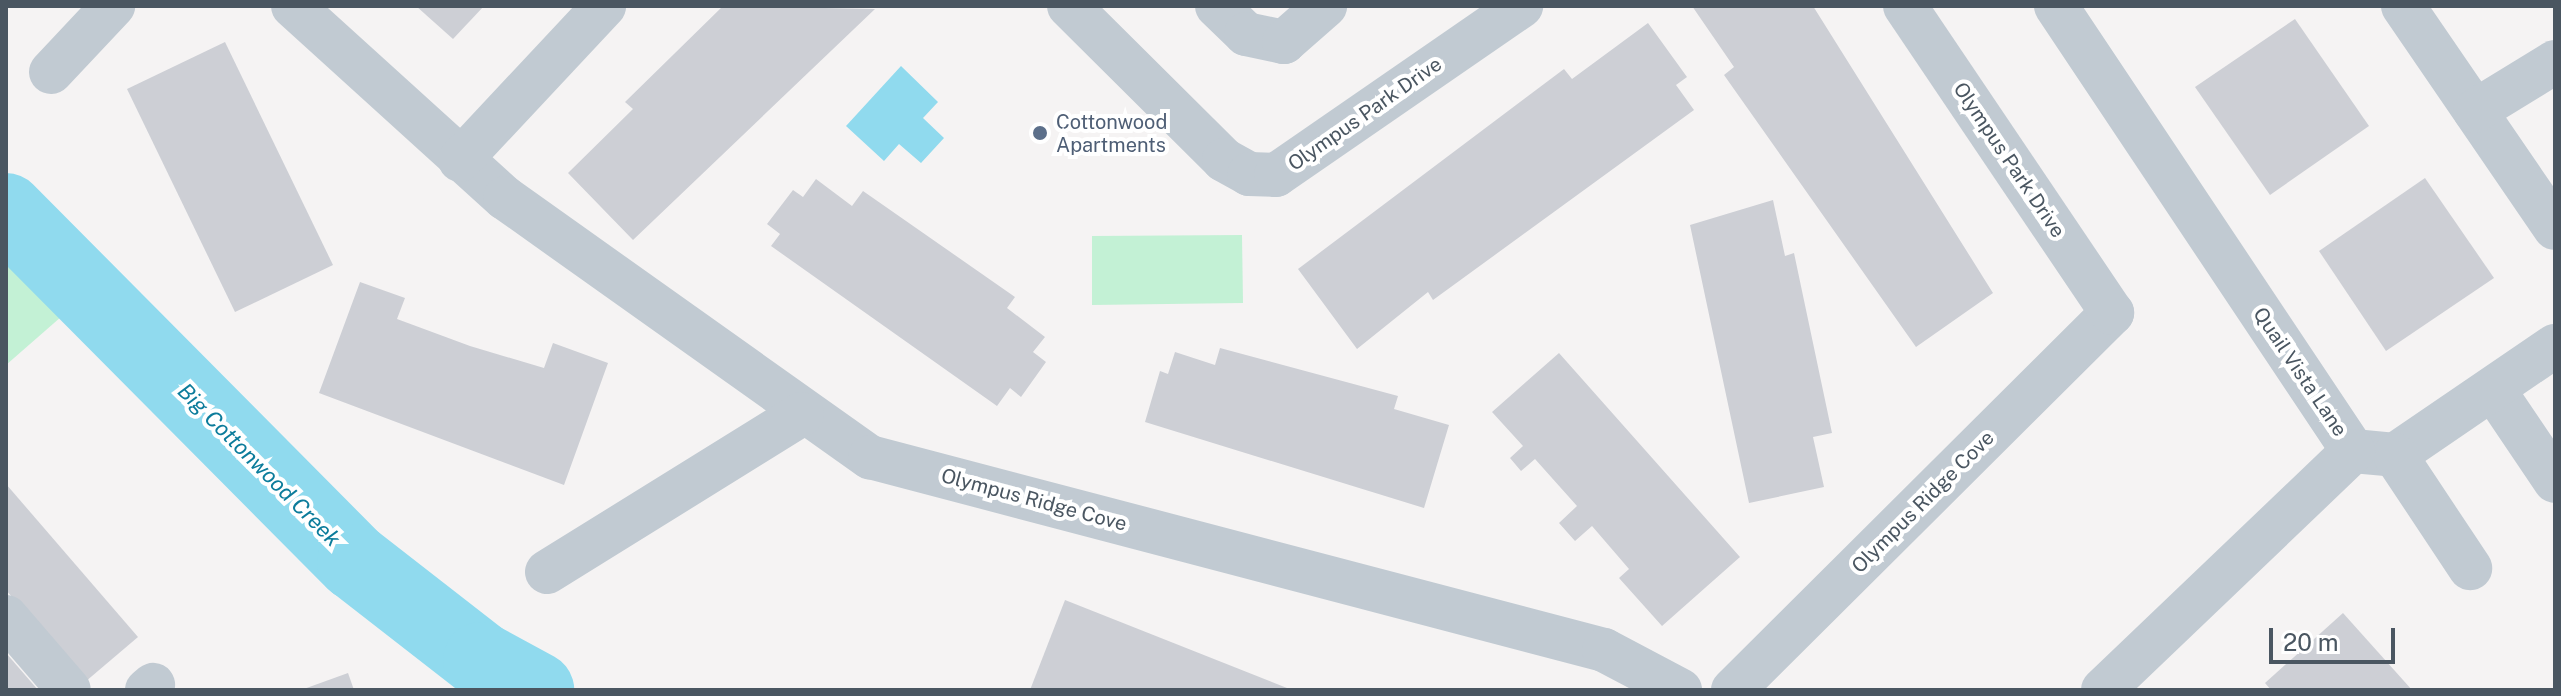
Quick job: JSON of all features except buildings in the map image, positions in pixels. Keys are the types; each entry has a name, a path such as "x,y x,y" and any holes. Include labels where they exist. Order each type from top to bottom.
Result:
{"street":[{"path":"51,72 113,6"},
{"name":"Olympus Ridge Cove","path":"293,6 460,160 802,414 870,457 1604,650 1680,690"},
{"path":"460,160 604,6"},
{"name":"Olympus Park Drive","path":"1069,6 1224,160 1249,174 1276,175 1521,6"},
{"path":"1217,6 1246,34 1284,42 1325,6"},
{"name":"Olympus Park Drive","path":"1905,6 2112,313"},
{"name":"Quail Vista Lane","path":"2056,6 2374,453 2103,690"},
{"path":"2403,6 2555,228"},
{"path":"2475,111 2555,62"},
{"name":"Olympus Ridge Cove","path":"1733,690 2112,313"},
{"path":"2470,568 2374,453 2493,389 2555,346"},
{"path":"2493,389 2555,481"},
{"path":"547,572 802,414"},
{"path":"6,617 69,690"}],"green space":[{"path":"6,209 85,296 6,365"},
{"path":"1242,235 1243,303 1092,305 1092,236"}],"water":[{"path":"901,66 938,102 923,118 944,138 921,163 899,144 884,161 846,126"}],"waterway":[{"name":"Big Cottonwood Creek","path":"6,211 355,562 481,660 536,690"}],"place":[{"name":"Cottonwood Apartments","path":"1040,133"}]}
